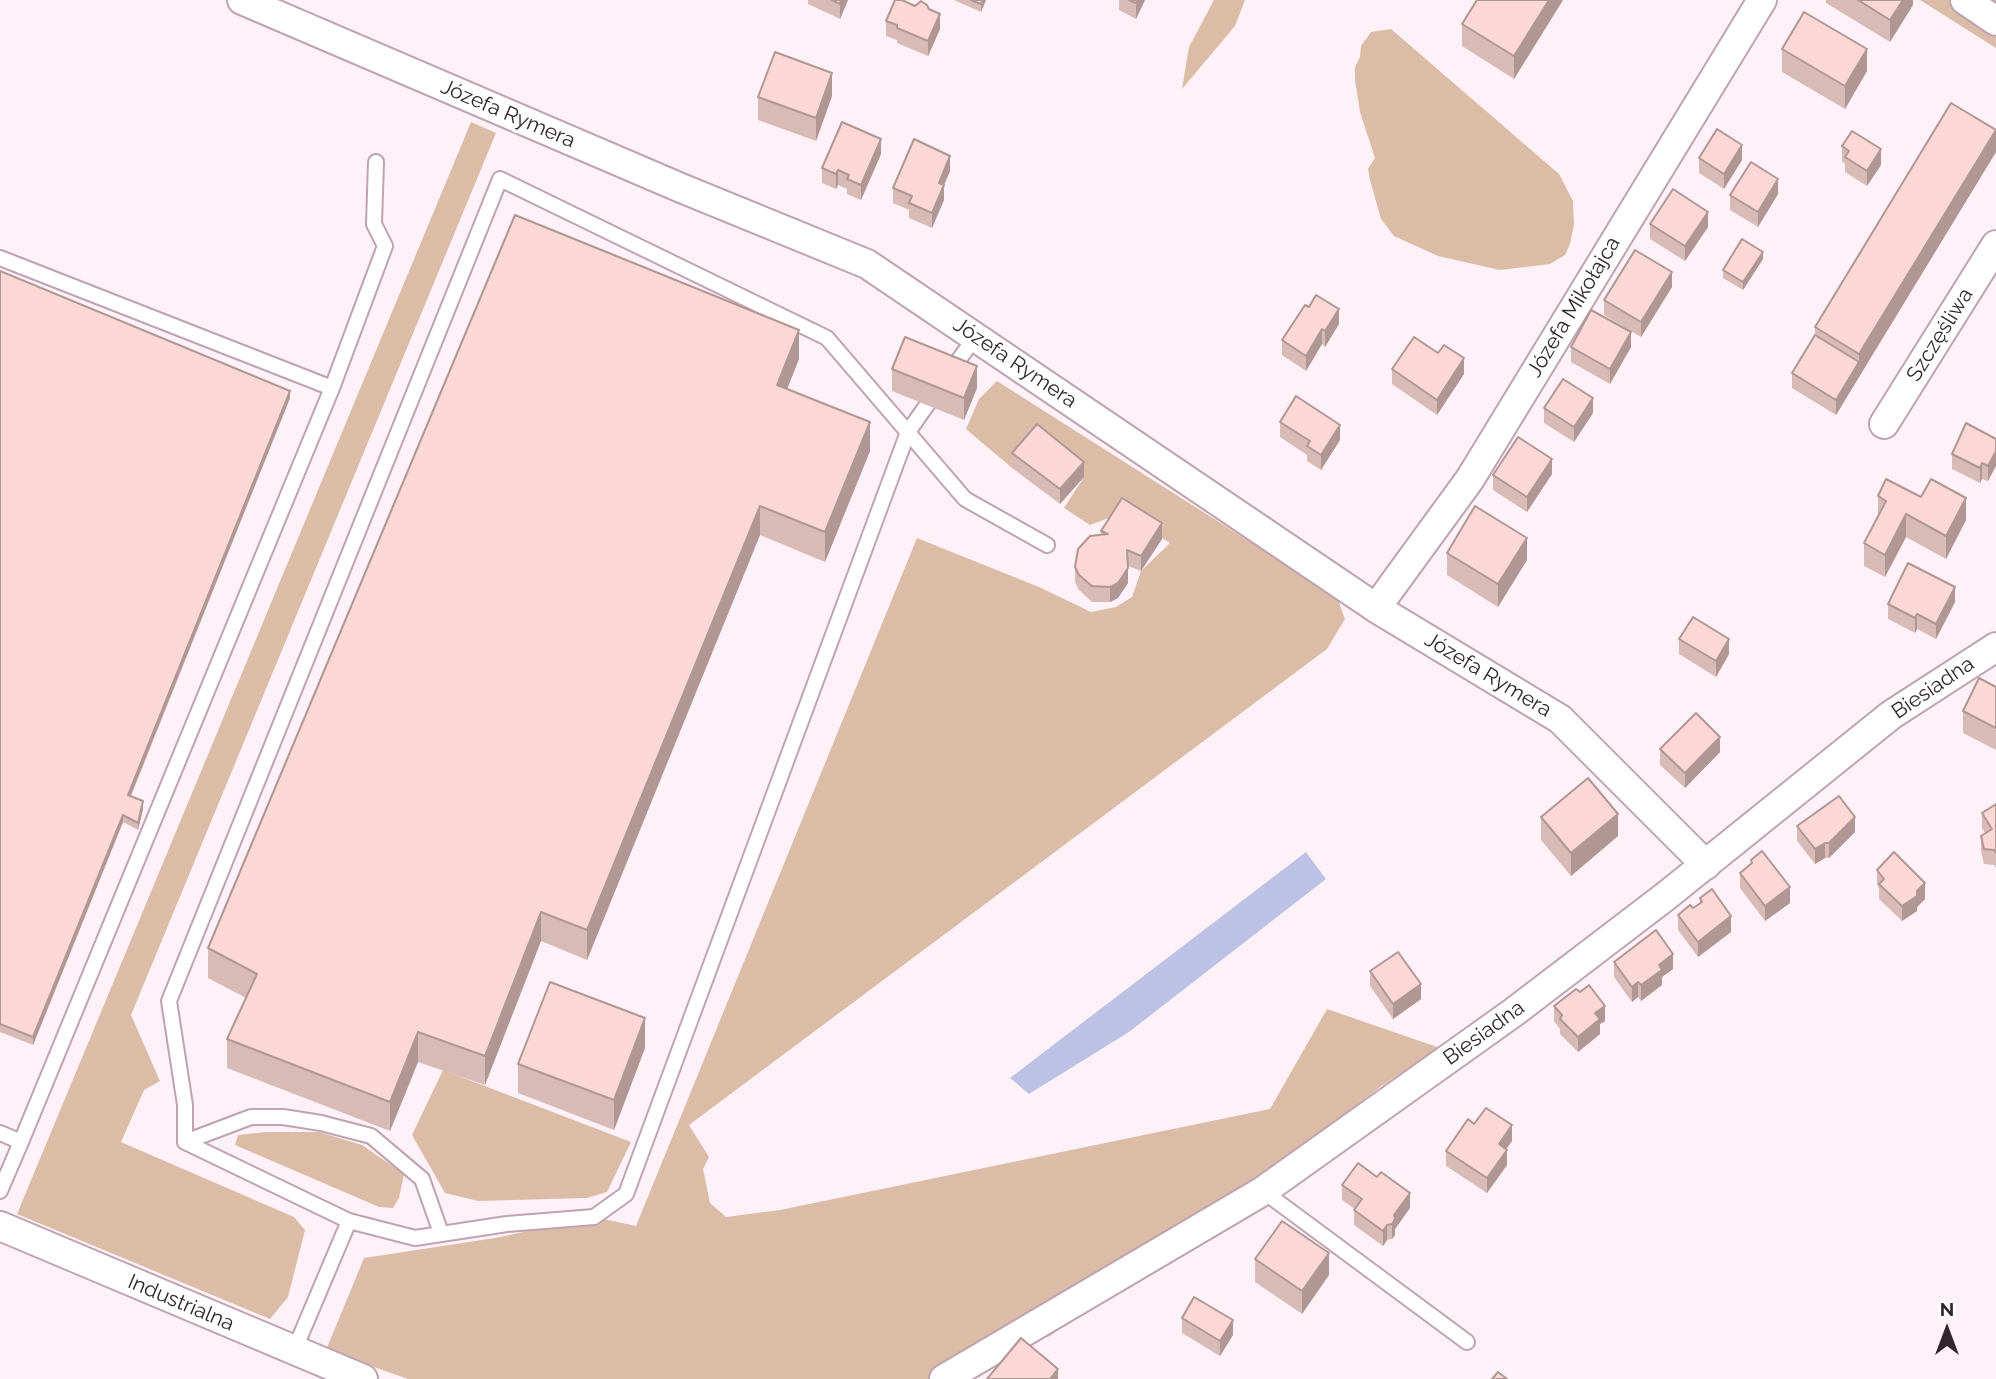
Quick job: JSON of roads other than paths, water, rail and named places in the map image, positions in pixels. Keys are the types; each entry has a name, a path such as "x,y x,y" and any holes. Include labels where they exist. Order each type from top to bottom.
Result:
{"street":[{"name":"Józefa Rymera","path":"242,0 681,188 867,264 1376,608 1560,719 1706,865"},
{"name":"Józefa Mikołajca","path":"1376,608 1470,479 1762,0"},
{"path":"1965,0 1996,21"},
{"name":"Szczęśliwa","path":"1884,424 1996,245"},
{"name":"Biesiadna","path":"944,1379 1263,1191 1514,1012 1706,865 1891,715 1996,647"},
{"name":"Industrialna","path":"0,1226 363,1379"}],"lane":[{"path":"0,1191 332,388 385,246 374,223 376,162"},
{"path":"185,1142 185,1105 169,1001 500,179 827,338 965,499 1047,545"},
{"path":"0,258 332,388"},
{"path":"185,1142 349,1221 415,1238 508,1224 594,1217 626,1194 908,432 976,336"},
{"path":"185,1142 251,1117 284,1117 371,1136 422,1178 442,1233"},
{"path":"0,1133 21,1142"},
{"path":"1263,1191 1467,1342"},
{"path":"294,1351 349,1221"}],"water":[{"path":"1306,852 1326,879 1129,1032 1029,1094 1010,1078"}]}
